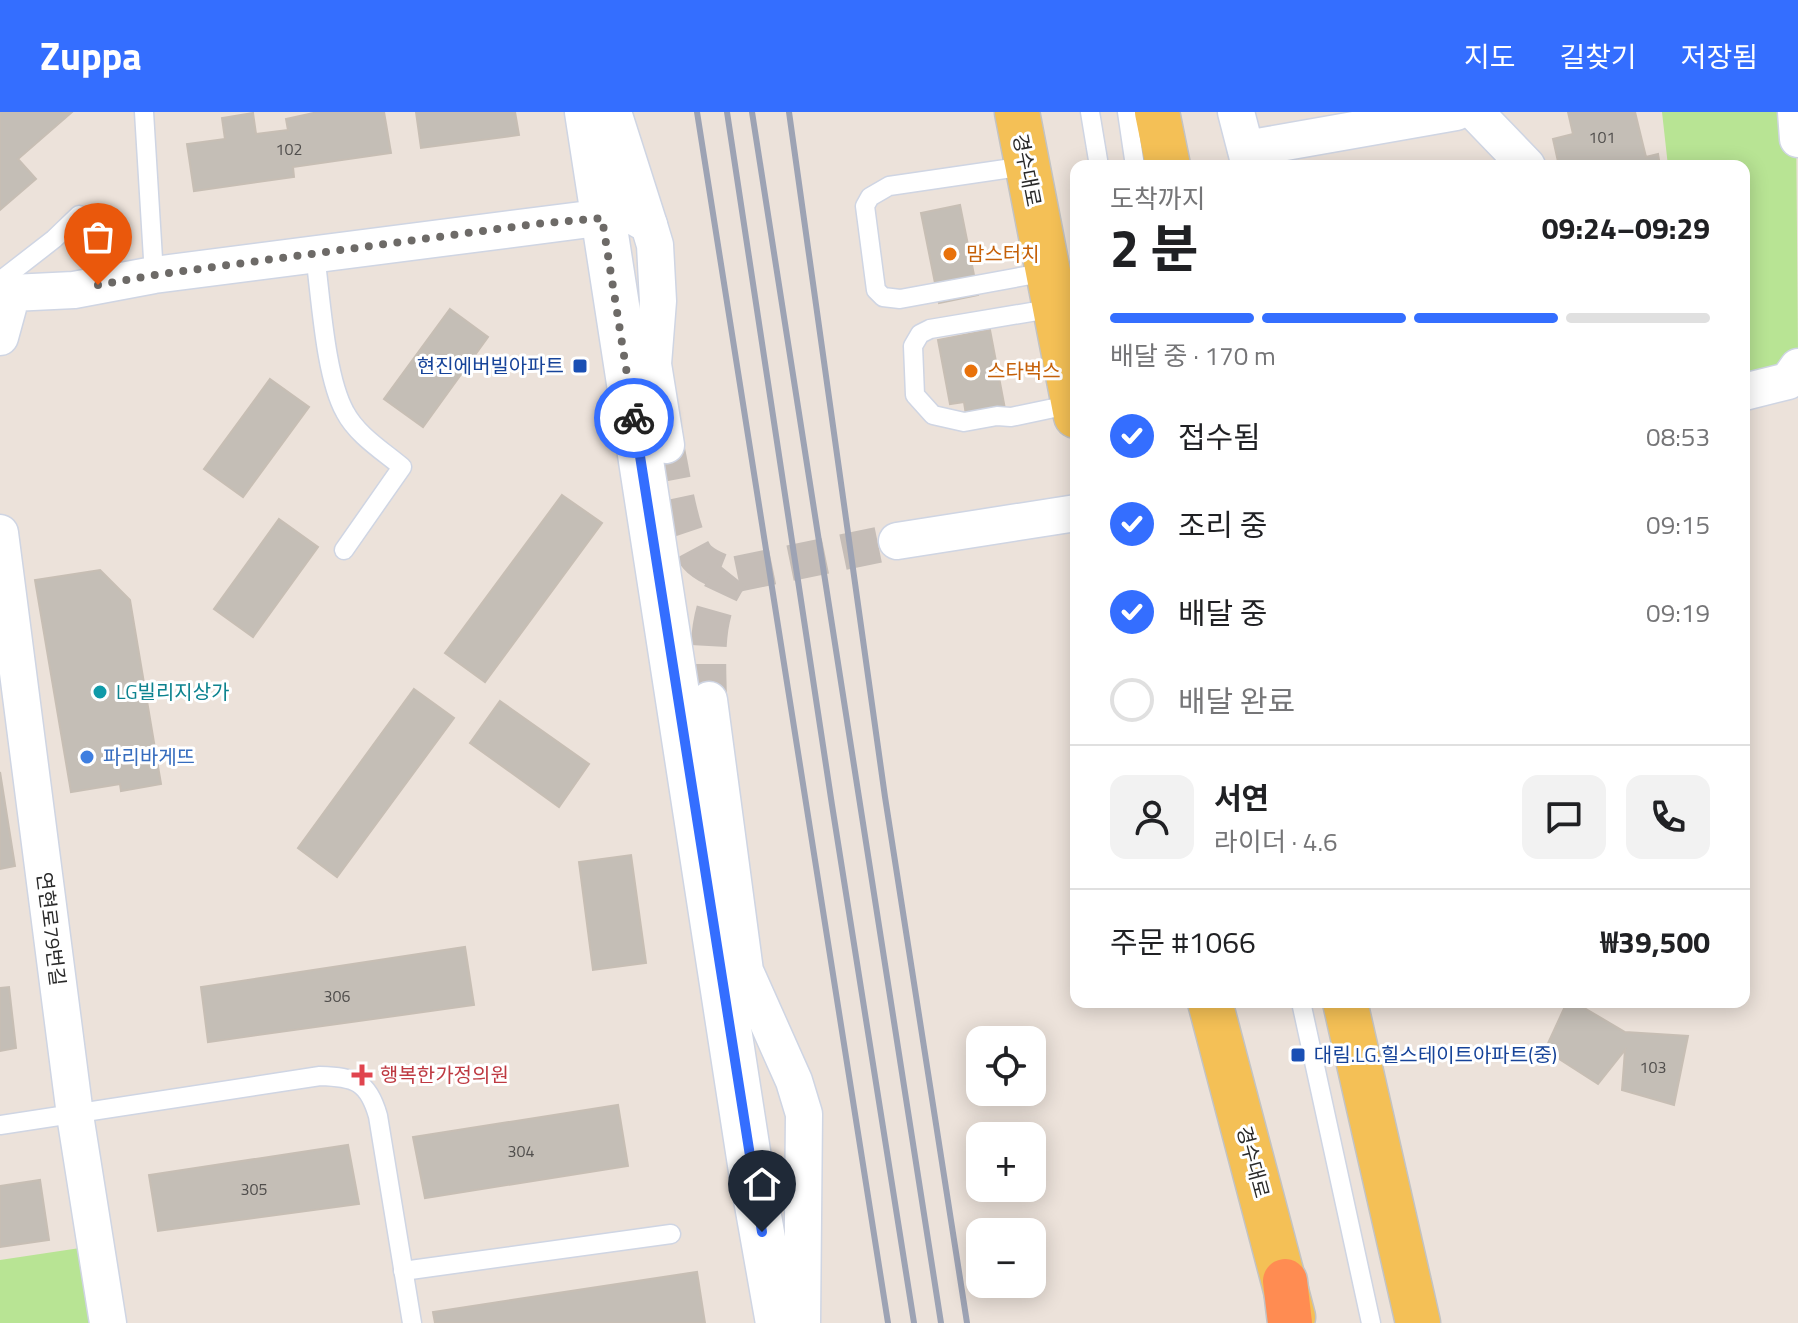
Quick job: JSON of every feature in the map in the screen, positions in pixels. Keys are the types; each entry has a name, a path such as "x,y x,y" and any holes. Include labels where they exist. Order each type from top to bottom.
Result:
{"main road":[{"name":"경수대로","path":"1017,112 1070,385"},
{"path":"1157,112 1167,160"},
{"name":"경수대로","path":"1212,1008 1289,1313"},
{"path":"1346,1008 1418,1323"}],"street":[{"path":"587,112 751,1171 778,1323"},
{"path":"613,112 655,245 658,301 653,364 666,445"},
{"path":"1236,112 1248,158 1456,112"},
{"path":"1475,112 1521,160"},
{"path":"1796,112 1798,139"},
{"path":"0,337 12,293 74,290 154,275 535,224 621,215 635,217 649,225"},
{"path":"1750,390 1788,381 1798,367"},
{"path":"897,541 1070,514"},
{"name":"연현로79번길","path":"0,533 75,1115 108,1323"},
{"path":"709,700 745,971 794,1081 804,1114 802,1323"},
{"path":"751,1171 768,1181 785,1177 803,1157"}],"lane":[{"path":"144,112 154,275"},
{"path":"1090,112 1098,160"},
{"path":"1127,112 1134,160"},
{"path":"1026,166 889,186 877,191 865,206 876,290 883,297 900,299 1051,290"},
{"path":"0,281 79,215"},
{"path":"315,255 332,380 345,413 364,436 402,467 344,550"},
{"path":"1051,290 920,334 913,346 915,395 933,415 964,422 997,416 1070,411"},
{"path":"1302,1008 1371,1323"},
{"path":"0,1125 320,1076 354,1080 372,1095 378,1116 412,1323"},
{"path":"403,1271 671,1234"}],"green space":[{"path":"1662,112 1796,112 1798,357 1750,386 1750,160 1667,160"},
{"path":"80,1248 93,1323 0,1323 0,1260"}],"building":[{"path":"0,112 72,112 18,159 36,179 0,210"},
{"path":"318,112 384,112 391,153 293,167 294,177 194,191 187,144 225,139 222,118 253,113 256,134 288,130 286,119"},
{"path":"416,112 515,112 519,135 421,148"},
{"path":"1568,112 1635,112 1646,157 1658,154 1659,160 1558,160 1553,139 1573,134"},
{"name":"맘스터치","path":"960,205 978,295 939,303 921,213"},
{"path":"450,309 488,337 423,427 384,399"},
{"name":"스타벅스","path":"990,330 1005,409 966,415 964,402 950,404 938,340"},
{"path":"270,379 309,407 243,497 204,469"},
{"path":"562,495 602,523 485,682 445,653"},
{"path":"279,519 318,547 253,637 214,609"},
{"name":"LG빌리지상가","path":"100,570 130,600 161,784 121,791 120,784 71,792 35,580"},
{"path":"414,689 454,718 337,877 298,848"},
{"path":"500,701 589,764 559,807 470,743"},
{"path":"0,772 15,866 0,869"},
{"path":"631,855 646,963 593,970 579,862"},
{"path":"465,947 474,1005 208,1042 201,987"},
{"path":"9,987 16,1048 0,1051 0,988"},
{"path":"1564,1008 1584,1008 1625,1032 1688,1036 1674,1105 1622,1090 1625,1050 1598,1084 1545,1050"},
{"path":"618,1105 628,1166 425,1198 413,1137"},
{"path":"348,1145 359,1204 158,1231 149,1175"},
{"path":"40,1180 49,1240 0,1247 0,1186"},
{"path":"697,1272 705,1323 435,1323 433,1312"}],"tunnel":[{"path":"666,445 687,538 699,559 719,571 732,575 897,541"},
{"path":"709,700 708,651 712,619 716,603 732,575"}],"railway":[{"path":"697,112 888,1323"},
{"path":"727,112 914,1323"},
{"path":"752,112 941,1323"},
{"path":"789,112 885,797 967,1323"}],"way so far":[{"path":"98,285 535,224 602,218 634,418"}],"place":[{"name":"맘스터치","path":"950,254"},
{"name":"현진에버빌아파트","path":"580,366"},
{"name":"스타벅스","path":"971,371"},
{"name":"LG빌리지상가","path":"100,692"},
{"name":"파리바게뜨","path":"87,757"},
{"name":"대림.LG.힐스테이트아파트(중)","path":"1298,1055"},
{"name":"행복한가정의원","path":"362,1075"}],"route":[{"path":"634,418 762,1232"}]}
